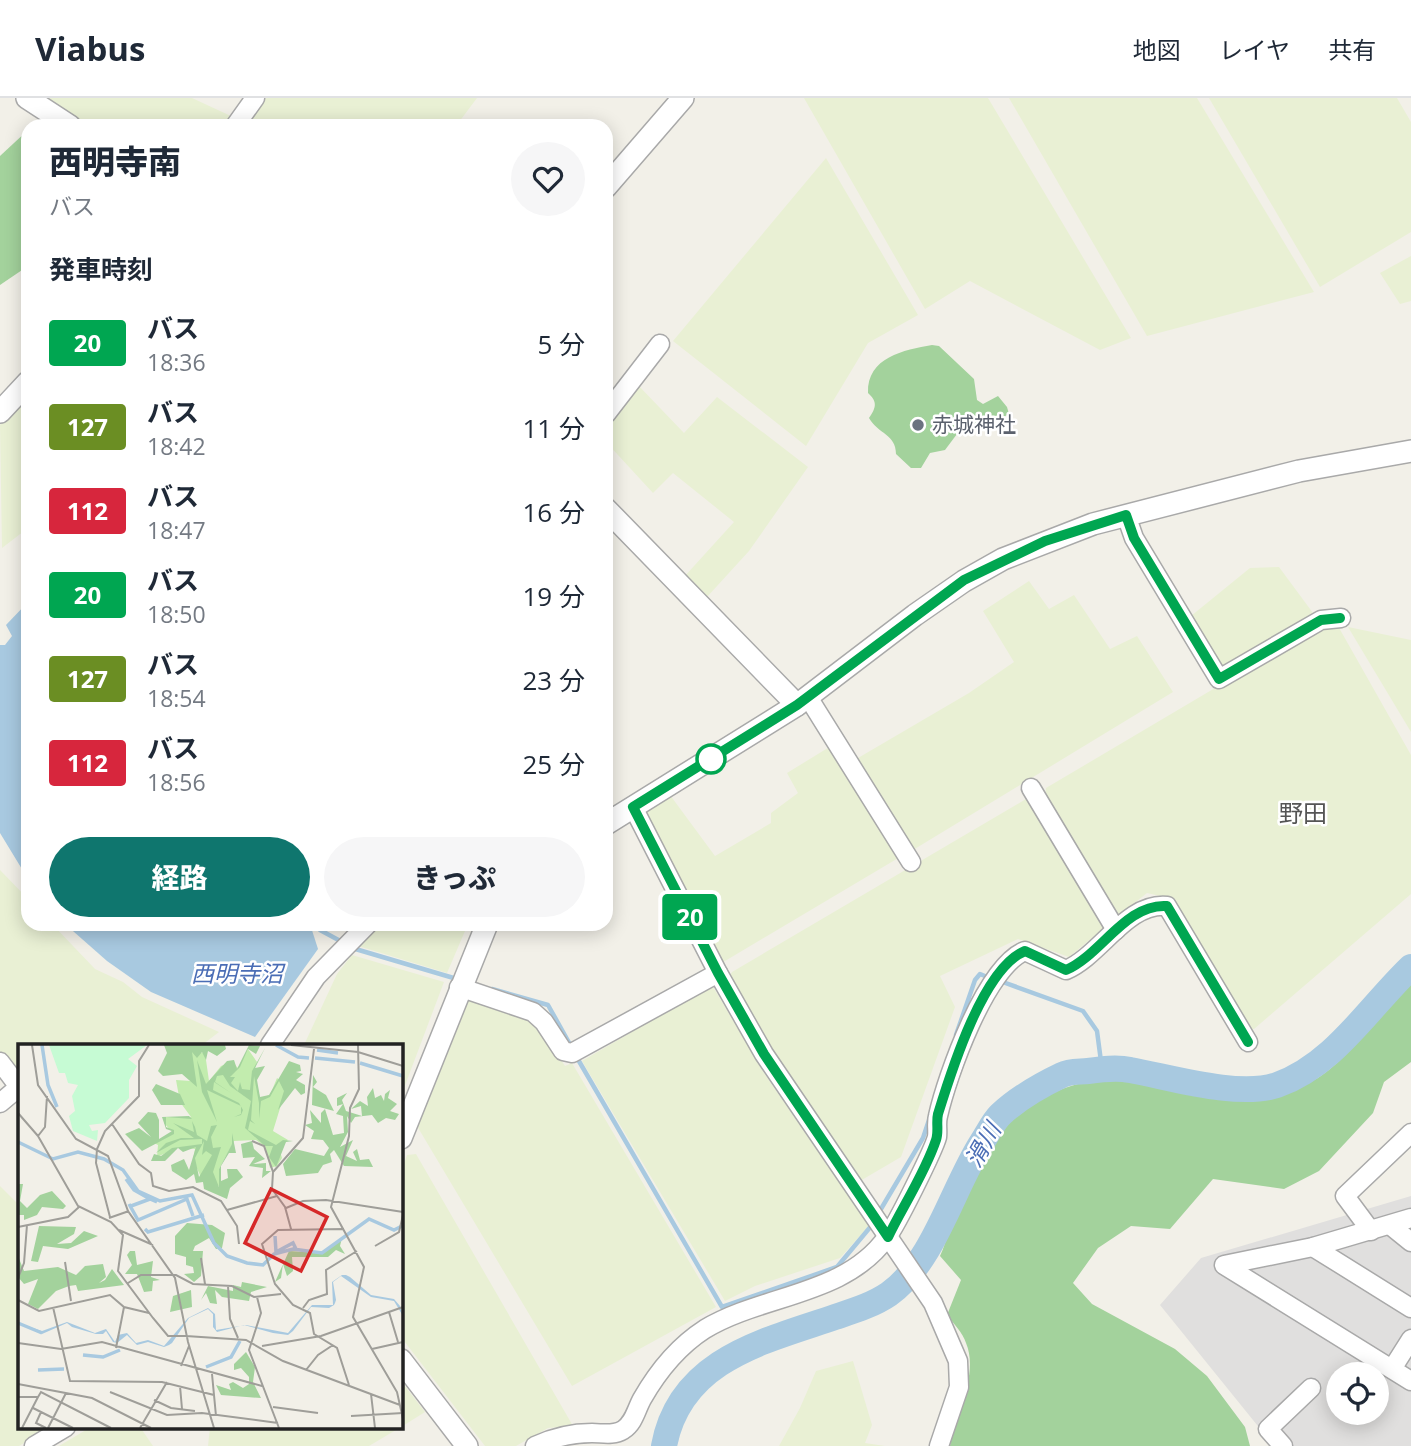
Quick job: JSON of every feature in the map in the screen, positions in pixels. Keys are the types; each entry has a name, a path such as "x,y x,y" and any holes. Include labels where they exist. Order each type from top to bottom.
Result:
{"street":[{"path":"27,98 59,119"},
{"path":"240,119 256,98"},
{"path":"613,179 683,98"},
{"path":"613,405 660,344"},
{"path":"0,412 21,390"},
{"path":"613,820 803,701 964,580 1045,541 1126,515 1299,471 1411,452"},
{"path":"1126,515 1134,538 1219,679 1321,620 1340,618"},
{"path":"613,516 803,701 911,862"},
{"path":"1031,788 1116,930"},
{"path":"633,807 718,973 786,1089 933,1303 958,1360 959,1387 939,1446"},
{"path":"542,1444 570,1435 613,1434 624,1430 632,1422 640,1402 666,1362 686,1342 723,1319 773,1299 825,1284 862,1264 890,1240 937,1139 937,1117 972,1021 995,976 1014,956 1025,951 1066,970 1076,965 1116,930 1153,905 1167,906 1248,1042"},
{"path":"271,1044 316,977 361,931"},
{"path":"402,1135 459,987 484,931"},
{"path":"459,987 533,1012 544,1021 563,1051 572,1053 718,973"},
{"path":"0,1062 18,1086"},
{"path":"0,1103 18,1088"},
{"path":"1371,1231 1345,1196 1411,1133"},
{"path":"1411,1217 1313,1247 1224,1265 1411,1381"},
{"path":"1390,1225 1411,1242"},
{"path":"1313,1247 1411,1308"},
{"path":"1392,1368 1411,1339"},
{"path":"402,1361 467,1446"},
{"path":"1283,1446 1268,1429 1311,1388"},
{"path":"34,1446 64,1428"}],"shaded area":[{"path":"1411,1196 1411,1446 1274,1446 1160,1305 1201,1258"}],"green space":[{"path":"40,98 192,98 233,117 231,119 75,119"},
{"path":"266,98 477,98 461,119 250,119"},
{"path":"804,98 988,98 1131,338 1100,350 970,281 925,309"},
{"path":"1009,98 1197,98 1314,292 1147,336"},
{"path":"1209,98 1397,98 1411,122 1411,232 1320,287"},
{"path":"21,136 21,271 0,285 0,156"},
{"path":"826,158 918,315 868,343 806,446 673,341"},
{"path":"1411,256 1411,301 1400,304 1380,273"},
{"path":"932,345 939,346 974,379 977,400 983,404 998,396 1009,414 983,428 960,430 945,450 930,453 921,468 911,468 896,454 890,438 869,418 875,405 868,393 869,381 880,363 889,357"},
{"path":"637,384 684,433 717,397 808,467 749,551 707,597 703,599 684,577 734,522 673,473 653,493 613,450 613,417"},
{"path":"21,400 21,533 2,548 0,425"},
{"path":"1279,567 1313,613 1225,668 1220,667 1191,616 1250,568"},
{"path":"1029,581 1049,609 1074,595 1110,649 1137,636 1173,692 913,850 858,758 969,693 1014,662 983,611"},
{"path":"1325,623 1338,626 1411,755 1411,894 1254,1029 1247,1028 1169,898 1147,893 1117,917 1045,796 1046,788"},
{"path":"1348,627 1411,640 1411,732"},
{"path":"831,746 900,857 720,964 646,813 670,795 715,856 771,823 771,813 798,793 787,773"},
{"path":"1026,799 1033,802 1104,928 1069,957 1018,939 940,976 955,1007 901,1157 860,1181 779,1066 728,979 732,972"},
{"path":"0,870 21,892 21,931 59,931 95,969 123,982 142,997 219,1032 203,1044 18,1044 18,1076 0,1054"},
{"path":"369,931 465,931 447,973 355,945"},
{"path":"352,955 444,982 402,1093 402,1044 304,1044 337,974"},
{"path":"1411,982 1411,1062 1384,1082 1373,1113 1319,1171 1284,1189 1213,1179 1170,1229 1131,1226 1098,1248 1073,1283 1092,1304 1175,1349 1207,1376 1245,1427 1250,1446 950,1446 970,1368 963,1336 947,1315 961,1280 940,1256 958,1201 1007,1125 1038,1100 1077,1084 1098,1080 1140,1079 1197,1091 1237,1095 1276,1092 1296,1087 1314,1080 1337,1063"},
{"path":"712,985 764,1073 869,1226 840,1258 755,1286 725,1301 582,1061"},
{"path":"468,997 532,1016 565,1066 572,1063 716,1307 572,1386 417,1126"},
{"path":"416,1154 573,1426 548,1428 516,1446 485,1446 402,1338 402,1169 407,1155"},
{"path":"0,1186 18,1204 18,1428 48,1428 19,1446 0,1446"},
{"path":"853,1361 872,1425 865,1443 885,1446 779,1446 816,1371"},
{"path":"402,1382 425,1412 402,1426"},
{"path":"89,1428 141,1428 153,1446 59,1446"},
{"path":"210,1428 399,1428 369,1446 208,1446"}],"water":[{"path":"21,609 21,868 0,833 0,645 5,645 12,636 6,625"},
{"name":"西明寺沼","path":"73,931 312,931 318,949 255,1037 151,992 107,961"}],"waterway":[{"path":"322,931 344,943"},
{"path":"352,948 457,979"},
{"name":"滑川","path":"664,1446 673,1416 688,1393 707,1373 754,1345 876,1301 905,1280 931,1244 972,1160 993,1124 1007,1109 1030,1093 1065,1074 1109,1069 1125,1069 1224,1088 1277,1085 1316,1064 1350,1034 1411,967"},
{"path":"956,1035 975,980 980,974 992,979"},
{"path":"1000,981 1083,1011 1097,1031 1102,1069"},
{"path":"492,989 548,1005 572,1048"},
{"path":"576,1056 722,1307 837,1267 872,1225"},
{"path":"878,1214 923,1138 930,1117"}],"bus line":[{"name":"20","path":"1248,1042 1167,906 1153,905 1116,930 1076,965 1066,970 1025,951 1014,956 995,976 972,1021 937,1117 937,1139 888,1237 764,1054 718,973 633,807 797,705 964,580 1045,541 1110,519 1126,515 1134,538 1219,679 1321,620 1340,618"}],"place":[{"name":"赤城神社","path":"918,425"}],"district":[{"name":"野田","path":"1303,814"}]}
